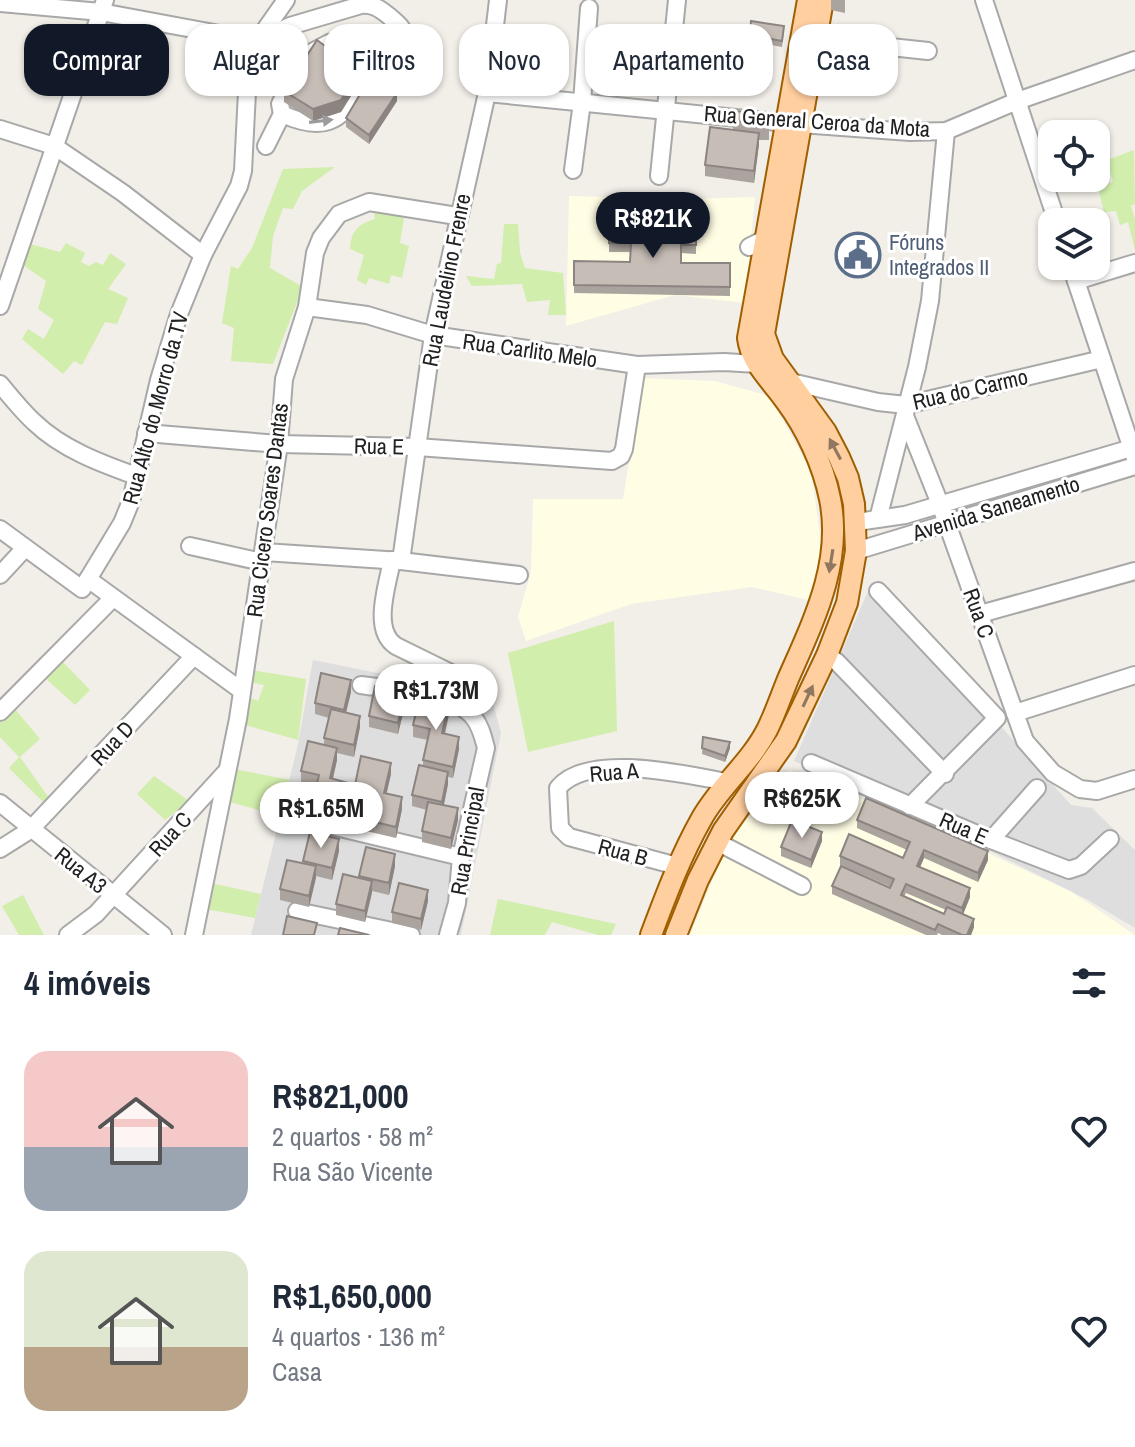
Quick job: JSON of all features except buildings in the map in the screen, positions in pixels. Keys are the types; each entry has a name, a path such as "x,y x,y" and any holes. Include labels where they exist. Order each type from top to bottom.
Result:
{"main road":[{"path":"676,935 717,842 730,818 786,741 827,655 847,603 856,551 857,522 848,478 826,432 773,359 764,328 794,123 808,0"},
{"path":"819,24 823,0"},
{"path":"651,935 677,866 701,820 767,730 807,637 828,578 834,523 818,459 786,400 757,364 748,338 757,243 801,96"},
{"path":"767,730 777,741 786,741"},
{"path":"750,756 762,758 766,771"}],"street":[{"name":"Rua Alto do Morro da TV","path":"269,24 286,0"},
{"name":"Rua Laudelino Frenre","path":"495,24 498,0"},
{"path":"659,176 677,0"},
{"path":"984,0 1052,208"},
{"path":"0,3 103,6 185,25"},
{"path":"297,24 361,5 376,6 398,24"},
{"path":"0,306 103,6"},
{"path":"573,170 589,8"},
{"path":"266,146 282,114 280,104 284,91 312,52 324,46"},
{"path":"898,48 928,51"},
{"name":"Rua General Ceroa da Mota","path":"519,96 794,123 910,132 946,131 1017,101 1135,60"},
{"name":"Rua Alto do Morro da TV","path":"85,584 122,523 131,501 179,314 243,171 245,96"},
{"path":"282,114 314,124 332,121 357,96"},
{"name":"Rua Laudelino Frenre","path":"463,679 387,639 383,623 417,447 433,335 457,216 486,96"},
{"path":"0,129 54,146 123,193 203,255"},
{"path":"878,519 930,301 946,131"},
{"name":"Rua Cicero Soares Dantas","path":"194,935 242,691 279,444 284,379 307,307 315,253 327,227 347,209 374,201 457,216"},
{"path":"1110,268 1135,263"},
{"path":"1076,280 1134,451"},
{"name":"Rua Carlito Melo","path":"307,307 367,315 433,335 637,365 757,364"},
{"name":"Rua do Carmo","path":"791,382 906,410 1102,359"},
{"name":"Rua E","path":"146,433 279,444 417,447 612,461 621,456 624,449 637,365"},
{"path":"0,384 36,424 60,441 97,461 136,476"},
{"name":"Rua C","path":"906,410 1025,741 1053,773 1080,789 1097,791 1135,779"},
{"name":"Avenida Saneamento","path":"857,522 905,515 1134,451"},
{"name":"Avenida Saneamento","path":"856,551 1135,466"},
{"path":"1028,479 1034,496"},
{"path":"0,529 25,548 113,598 242,691"},
{"path":"190,546 263,557 396,560 519,575"},
{"path":"0,575 25,548"},
{"path":"980,614 1135,571"},
{"path":"878,591 997,718 910,806"},
{"path":"0,712 113,598"},
{"path":"827,655 945,774"},
{"name":"Rua D","path":"30,830 194,656"},
{"path":"1015,713 1135,675"},
{"name":"Rua Principal","path":"361,685 455,702 476,720 486,748 461,857 457,903 448,935"},
{"name":"Rua E","path":"811,763 991,840 1071,870 1085,863 1110,839"},
{"name":"Rua A","path":"569,837 560,828 558,791 562,783 579,775 631,766 727,782"},
{"name":"Rua C","path":"113,896 226,772"},
{"path":"991,840 1037,788"},
{"name":"Rua A3","path":"0,803 163,935"},
{"path":"311,821 461,857"},
{"path":"0,849 30,830"},
{"name":"Rua B","path":"569,837 677,866"},
{"path":"717,842 802,886"},
{"path":"68,935 86,923 113,896"},
{"path":"297,911 411,935"}],"shaded area":[{"path":"569,196 755,197 745,303 675,295 566,326"},
{"path":"642,378 715,381 769,396 811,470 824,563 808,600 752,587 631,604 526,641 518,617 531,572 533,499 623,499"},
{"path":"872,582 1071,805 1092,808 1135,850 1135,928 1088,900 974,843 794,761"},
{"path":"313,660 491,696 501,733 461,935 251,935 297,749"},
{"path":"790,770 934,828 1072,892 1135,935 690,935 728,841"}],"green space":[{"path":"1134,150 1135,204 1131,206 1135,219 1135,250 1128,222 1120,225 1116,211 1103,208 1099,192 1110,192 1110,183 1113,182 1110,159"},
{"path":"335,167 302,191 293,209 283,208 273,236 270,268 303,287 273,364 231,361 234,328 222,323 231,266 238,269 252,248 283,169"},
{"path":"373,206 405,212 400,243 409,246 402,278 391,275 389,284 369,278 366,285 357,280 364,255 350,249 356,229 375,219"},
{"path":"504,224 518,224 520,253 525,268 563,273 566,315 548,315 550,300 527,302 522,284 472,286 466,276 494,279 497,264 501,263"},
{"path":"26,243 60,252 66,243 85,253 81,262 89,266 96,262 103,265 110,253 126,264 108,289 128,298 117,324 105,322 82,365 74,361 63,374 22,339 28,329 44,339 54,320 38,309 46,281 20,263"},
{"path":"614,621 617,731 528,752 508,653"},
{"path":"62,661 90,690 75,705 44,677"},
{"path":"251,670 306,679 298,740 242,724 244,695 258,701 264,685 249,682"},
{"path":"14,708 40,739 20,757 49,798 43,802 9,768 19,757 0,737 0,723"},
{"path":"234,769 290,780 281,816 226,801"},
{"path":"154,776 189,801 165,820 137,794"},
{"path":"211,883 261,894 255,918 206,909"},
{"path":"23,895 44,935 19,935 2,906"},
{"path":"498,899 616,924 611,935 598,935 552,922 545,935 490,935"}],"place":[{"name":"Fóruns Integrados II","path":"858,255"}]}
